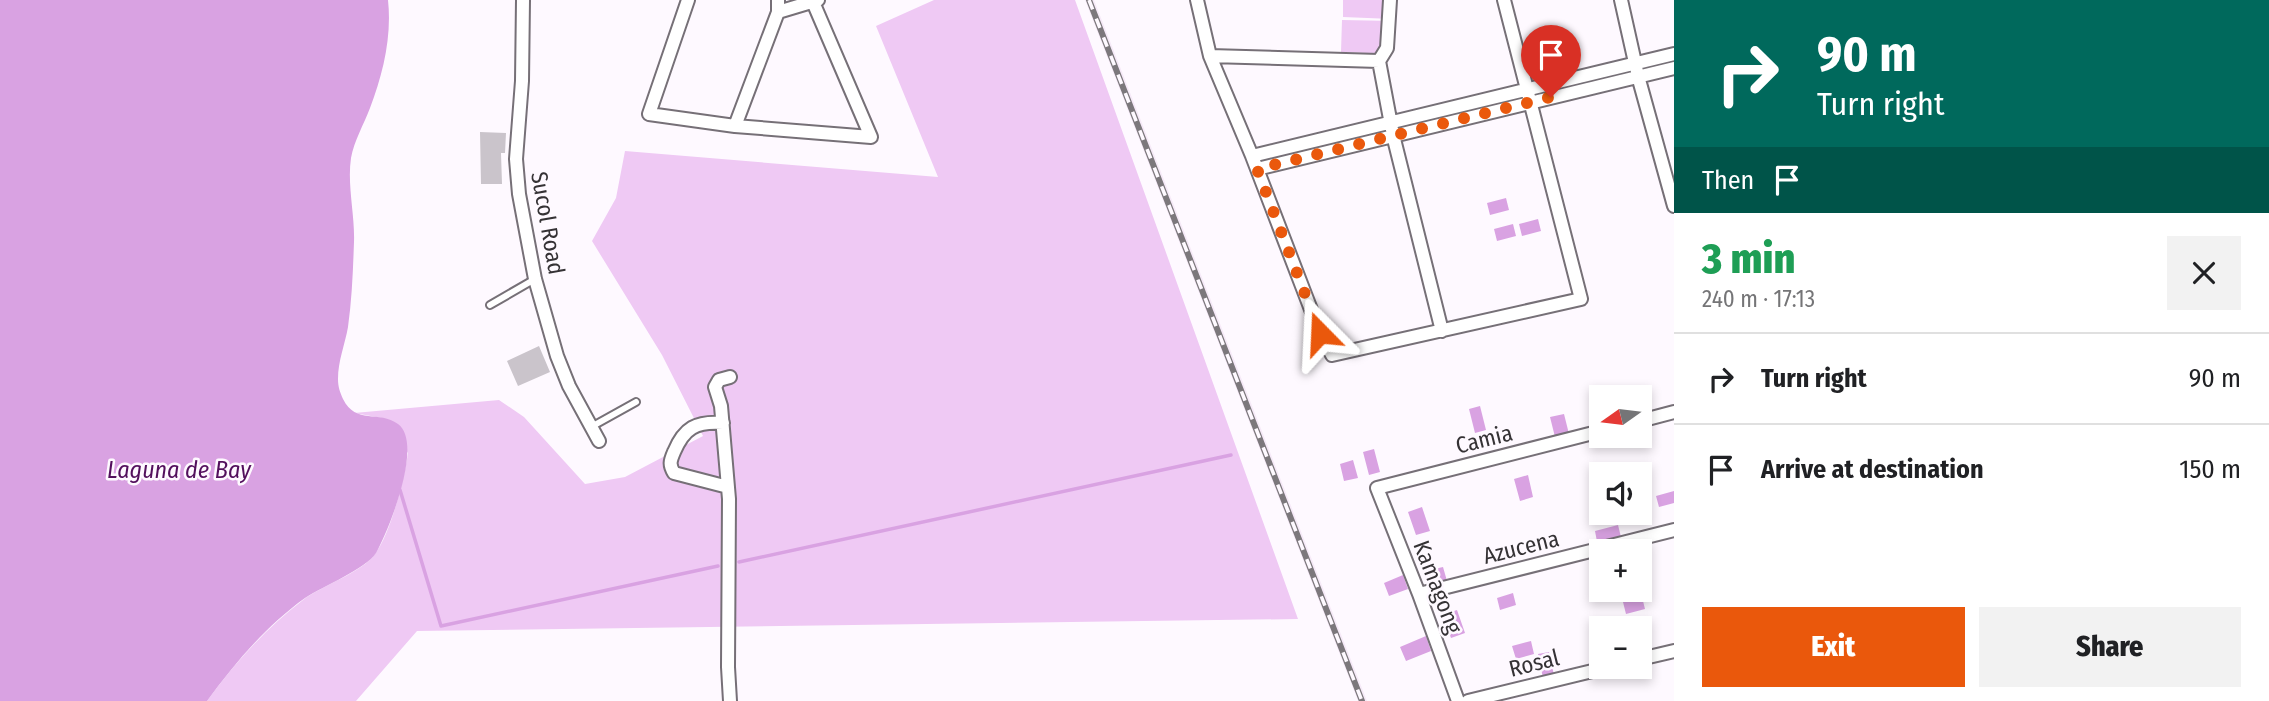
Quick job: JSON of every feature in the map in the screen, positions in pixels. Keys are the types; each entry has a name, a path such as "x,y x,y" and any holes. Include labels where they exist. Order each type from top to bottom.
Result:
{"street":[{"name":"Sucol Road","path":"523,0 522,81 516,159 519,194 535,279 557,356 599,441"},
{"path":"688,0 649,114 735,126 871,137 816,1 778,6 735,126"},
{"path":"1197,0 1210,56 1252,156 1320,333 1332,355 1581,299 1504,0"},
{"path":"1390,0 1387,48 1380,61 1392,129 1442,331"},
{"path":"1621,0 1637,70 1671,178 1674,206"},
{"path":"1252,156 1392,129 1528,97 1637,70 1674,54"},
{"path":"1210,56 1380,61"},
{"path":"1637,70 1674,68"},
{"path":"1257,169 1392,129"},
{"path":"730,377 719,380 715,387 721,406 728,487 730,701"},
{"path":"1652,418 1674,412"},
{"path":"723,423 705,422 685,432 679,439 670,467 674,473 728,487"},
{"name":"Camia","path":"1377,488 1589,433"},
{"name":"Kamagong","path":"1377,488 1458,701"},
{"name":"Azucena","path":"1419,594 1674,530"},
{"path":"1652,656 1674,651"},
{"name":"Rosal","path":"1468,701 1589,672"}],"lane":[{"path":"490,305 535,279"},
{"path":"591,427 636,402"}],"shaded area":[{"path":"934,0 1075,0 1298,619 417,631 356,701 207,701 240,660 289,611 311,595 361,567 381,544 396,505 408,453 382,418 354,413 499,400 524,417 585,484 625,477 703,436 662,355 592,241 616,198 625,151 938,177 876,26"},
{"path":"1085,0 1094,0 1367,701 1358,701"},
{"path":"1343,0 1393,0 1392,19 1343,17"},
{"path":"1342,20 1393,21 1392,54 1341,52"}],"water":[{"name":"Laguna de Bay","path":"0,0 388,0 389,28 382,69 351,158 354,232 352,284 348,327 338,379 343,399 354,412 391,420 398,424 405,434 406,467 402,487 389,526 371,559 305,598 277,621 240,659 207,701 0,701"},
{"path":"1563,32 1566,43 1548,48 1545,38"},
{"path":"1506,198 1509,210 1490,215 1487,203"},
{"path":"1538,219 1541,231 1522,236 1519,224"},
{"path":"1513,224 1516,236 1497,241 1494,229"},
{"path":"1480,406 1486,430 1475,433 1469,409"},
{"path":"1564,414 1569,434 1555,437 1550,417"},
{"path":"1374,449 1380,472 1369,475 1363,452"},
{"path":"1353,460 1358,478 1344,481 1340,464"},
{"path":"1528,475 1533,497 1520,501 1514,479"},
{"path":"1674,491 1674,503 1659,507 1656,496"},
{"path":"1422,507 1430,531 1416,535 1408,512"},
{"path":"1618,525 1622,539 1596,539 1595,531"},
{"path":"1443,567 1449,588 1435,591 1430,570"},
{"path":"1403,575 1408,589 1389,596 1384,583"},
{"path":"1513,593 1516,605 1500,610 1497,598"},
{"path":"1623,602 1643,602 1645,609 1626,614"},
{"path":"1457,610 1465,633 1451,638 1442,615"},
{"path":"1426,636 1431,651 1406,661 1400,647"},
{"path":"1531,641 1534,654 1516,659 1512,646"},
{"path":"1549,652 1554,675 1543,678 1538,654"}],"building":[{"path":"480,132 506,133 505,153 501,153 502,184 481,184"},
{"path":"539,346 550,372 518,386 507,361"}],"waterway":[{"path":"739,562 1231,455"},
{"path":"400,490 441,626 718,566"}],"railway":[{"path":"1089,0 1362,701"}],"route":[{"path":"1320,333 1257,169 1551,97"}]}
